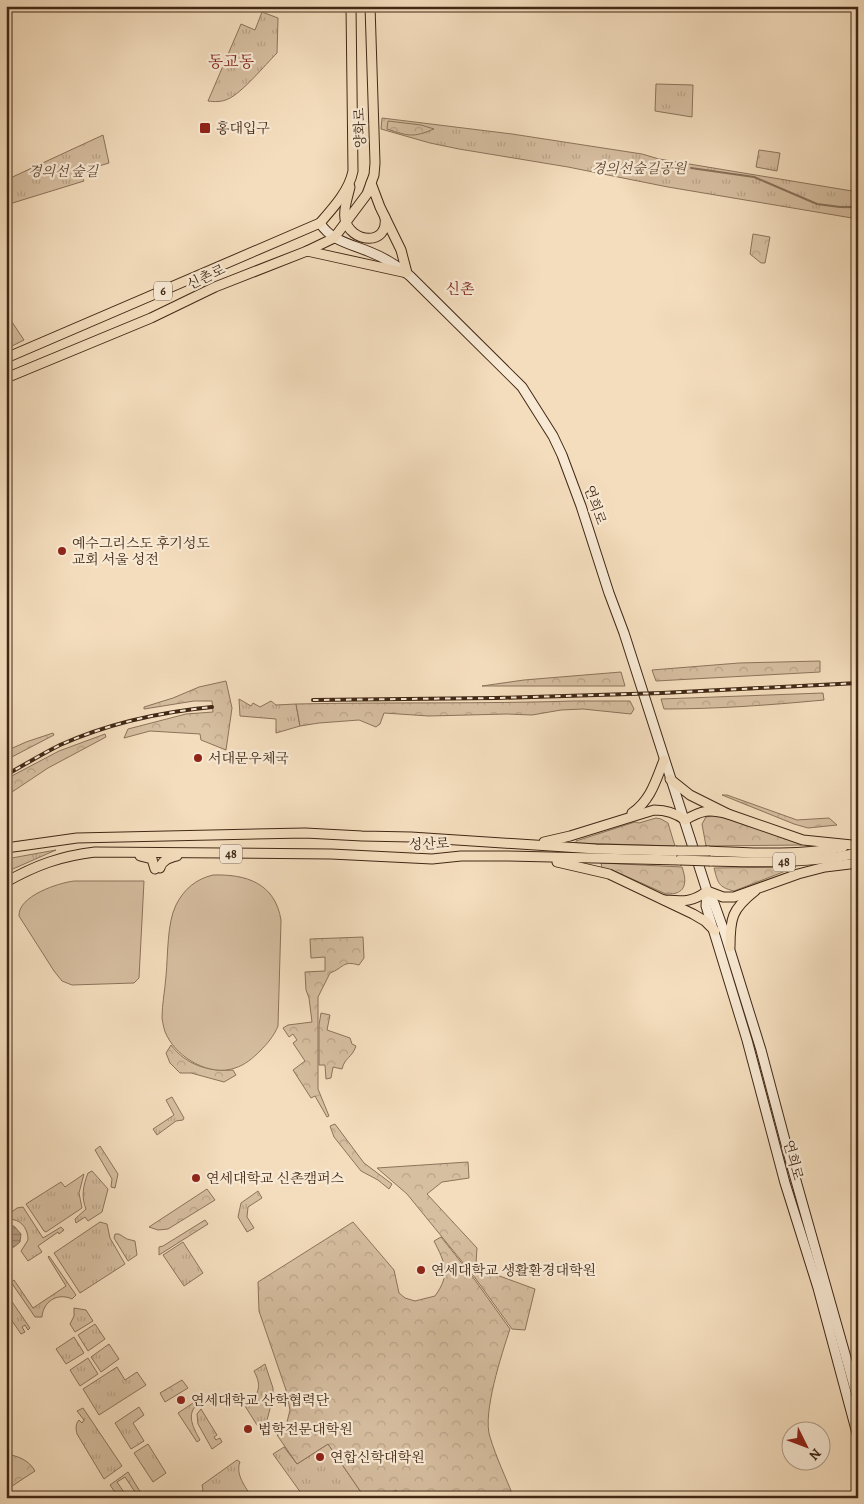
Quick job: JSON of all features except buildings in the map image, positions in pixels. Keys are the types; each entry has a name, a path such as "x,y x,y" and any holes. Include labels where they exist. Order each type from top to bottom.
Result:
{"main road":[{"name":"양화로","path":"320,223 341,197 352,177 354,161 351,6"},
{"name":"양화로","path":"334,238 367,194 375,163 370,6"},
{"path":"352,177 345,217 346,222 358,236 370,239 383,231 386,222 385,217"},
{"path":"307,251 407,273 401,250 371,183"},
{"name":"연희로","path":"320,223 325,231 334,238 386,259 407,273 522,387 562,454 652,716 664,760 707,891 714,902 730,946 741,990 761,1050 791,1163 854,1374 858,1400"},
{"name":"신촌로","path":"6,358 320,223"},
{"name":"신촌로","path":"6,378 151,318 244,275 307,251 334,238"},
{"path":"624,819 646,801 664,760"},
{"path":"670,779 690,795 728,814"},
{"path":"537,844 570,836 644,812 661,810 678,814 685,820 703,811 715,810 803,840 855,844"},
{"name":"성산로","path":"6,848 77,838 305,833 411,837 596,849 770,853 826,850 855,844"},
{"name":"성산로","path":"6,882 57,858 95,852 331,854 432,859 461,856 782,862 839,857 858,853"},
{"path":"118,853 150,858 158,869 169,858 188,854"},
{"path":"541,857 609,874 696,916 705,921 715,931"},
{"path":"664,900 691,900 698,898 707,891 724,897 734,897 798,874 825,867 858,863"},
{"path":"730,946 730,925 735,911 761,887"},
{"name":"연희로","path":"707,891 706,906 747,1040 785,1183 818,1288 858,1437"},
{"path":"841,1372 854,1374"}],"green space":[{"path":"262,12 278,18 277,53 234,96 223,101 208,101 241,24 255,30"},
{"path":"656,84 693,85 692,117 655,111"},
{"name":"경의선숲길공원","path":"382,118 512,134 642,154 659,159 858,192 858,219 668,187 430,143 381,129"},
{"path":"388,121 421,125 434,129 415,135 406,134 387,129"},
{"name":"경의선 숲길","path":"103,135 109,163 79,172 84,181 6,205 6,180"},
{"path":"759,150 780,153 777,171 756,167"},
{"path":"753,234 770,237 765,263 761,263 750,254"},
{"path":"12,322 24,340 10,347 6,342 6,325"},
{"path":"820,661 820,672 656,681 652,670 739,663"},
{"path":"621,672 625,686 482,686 524,680"},
{"path":"226,681 232,708 226,750 201,740 200,734 150,731 124,738 128,729 186,714 213,712 212,701 194,701 144,709 144,707 199,687"},
{"path":"823,693 824,700 704,708 664,709 661,699"},
{"path":"239,699 251,706 253,703 260,707 271,701 276,705 296,704 300,726 276,733 276,719 240,716"},
{"path":"630,701 634,709 631,714 583,709 561,710 532,715 429,716 384,713 380,724 376,727 359,720 300,726 296,704 504,702"},
{"path":"53,733 54,735 6,760 6,751"},
{"path":"105,734 106,737 48,768 6,796 6,779 59,751"},
{"path":"722,795 727,795 797,820 829,818 837,825 808,828"},
{"path":"719,814 802,845 706,846 702,824 706,817"},
{"path":"656,818 668,823 675,846 576,843 576,841 635,822 639,823"},
{"path":"56,850 6,872 6,859"},
{"path":"601,863 682,867 685,883 677,893 666,894 612,870 602,868"},
{"path":"796,867 734,891 719,884 714,868"},
{"path":"213,875 237,876 257,883 266,889 272,897 278,907 281,920 278,1026 268,1043 252,1059 239,1067 225,1070 205,1068 179,1052 164,1030 162,1018 168,939 173,912 179,899 187,890 201,879"},
{"path":"74,881 144,881 139,978 134,983 72,985 62,981 19,916 20,909 32,897 59,884"},
{"path":"363,937 364,958 359,965 349,963 330,973 318,997 318,1089 329,1116 327,1117 315,1096 311,1098 293,1070 305,1061 293,1043 297,1040 293,1034 289,1037 283,1028 288,1025 312,1022 306,990 305,972 325,971 325,957 311,958 310,939"},
{"path":"321,1013 330,1015 327,1030 350,1038 352,1044 356,1046 342,1069 333,1067 331,1078 326,1079 325,1065 319,1065 319,1025"},
{"path":"171,1045 184,1058 199,1066 215,1070 233,1070 236,1075 224,1082 191,1073 180,1073 170,1063 166,1053"},
{"path":"172,1097 184,1118 183,1120 176,1121 157,1135 153,1129 174,1115 166,1100"},
{"path":"335,1124 364,1163 392,1184 389,1189 378,1180 361,1171 334,1137 330,1126"},
{"path":"100,1146 118,1174 115,1188 111,1187 112,1179 95,1150"},
{"path":"468,1162 469,1178 442,1182 427,1194 477,1248 476,1263 494,1274 535,1289 525,1330 512,1329 473,1275 407,1194 377,1168"},
{"path":"92,1171 108,1189 102,1212 88,1221 85,1217 76,1223 75,1219 86,1209 83,1196 84,1187 88,1173"},
{"path":"84,1174 79,1193 82,1208 46,1232 44,1231 26,1204 61,1182 65,1187"},
{"path":"207,1189 215,1200 168,1229 158,1230 149,1227"},
{"path":"258,1191 262,1198 248,1207 247,1217 254,1228 247,1232 238,1217 241,1203"},
{"path":"23,1207 43,1238 61,1227 64,1230 38,1246 42,1252 28,1261 21,1251 28,1240 24,1227 15,1220 6,1220 6,1216 17,1208"},
{"path":"205,1220 208,1224 159,1255 159,1247"},
{"path":"100,1222 107,1224 110,1238 125,1264 80,1293 54,1253"},
{"path":"353,1222 394,1270 399,1293 405,1298 415,1301 435,1296 443,1281 445,1268 434,1241 441,1237 510,1329 494,1383 488,1427 495,1452 514,1498 401,1498 396,1490 383,1498 365,1498 328,1444 297,1464 277,1435 287,1422 290,1410 286,1390 259,1311 258,1282"},
{"path":"115,1234 135,1241 137,1255 128,1261 114,1238"},
{"path":"183,1242 203,1273 184,1286 163,1255"},
{"path":"49,1256 76,1295 72,1299 61,1297 52,1300 45,1307 42,1317 35,1317 11,1282 14,1280 33,1308 66,1286"},
{"path":"6,1293 30,1328 28,1330 25,1325 22,1327 25,1332 21,1334 6,1312"},
{"path":"74,1308 86,1310 93,1321 75,1332 70,1324 74,1316"},
{"path":"95,1324 105,1339 88,1351 78,1335"},
{"path":"74,1337 84,1353 66,1364 56,1349"},
{"path":"109,1344 119,1359 101,1372 91,1357"},
{"path":"88,1358 98,1374 80,1386 70,1370"},
{"path":"265,1364 273,1388 273,1397 266,1424 261,1426 257,1425 245,1406 258,1391 257,1377 254,1371"},
{"path":"117,1367 125,1380 137,1372 146,1385 99,1415 83,1389"},
{"path":"182,1380 188,1388 165,1402 160,1393"},
{"path":"196,1401 198,1404 194,1408 191,1417 200,1440 197,1442 178,1413"},
{"path":"139,1407 144,1415 133,1423 144,1441 131,1449 115,1423"},
{"path":"83,1408 122,1466 104,1479 77,1434 77,1423 79,1420 82,1423 84,1420 77,1411"},
{"path":"201,1409 217,1435 214,1437 216,1440 220,1438 222,1442 212,1449 198,1424 197,1414"},
{"path":"148,1444 166,1473 153,1482 134,1453"},
{"path":"328,1444 365,1498 313,1498 301,1493 273,1454 284,1447 297,1464"},
{"path":"6,1454 23,1459 35,1471 6,1490"},
{"path":"237,1460 240,1462 240,1476 252,1498 198,1498 203,1490 202,1485"},
{"path":"128,1472 144,1498 139,1498 125,1477 117,1482 128,1498 119,1498 110,1485"}],"shaded area":[{"path":"6,1226 14,1226 21,1234 20,1242 14,1247 6,1248"}],"waterway":[{"path":"691,168 754,177 817,204 858,207"}],"railway":[{"path":"313,700 496,698 662,693 858,683"},
{"path":"6,775 60,745 96,731 153,716 212,707"}],"place":[{"name":"홍대입구","path":"205,128"},
{"name":"예수그리스도 후기성도 교회 서울 성전","path":"62,551"},
{"name":"서대문우체국","path":"198,758"},
{"name":"연세대학교 신촌캠퍼스","path":"196,1178"},
{"name":"연세대학교 생활환경대학원","path":"421,1270"},
{"name":"연세대학교 산학협력단","path":"181,1400"},
{"name":"법학전문대학원","path":"248,1429"},
{"name":"연합신학대학원","path":"320,1457"}],"district":[{"name":"동교동","path":"231,62"},
{"name":"신촌","path":"460,289"}]}
